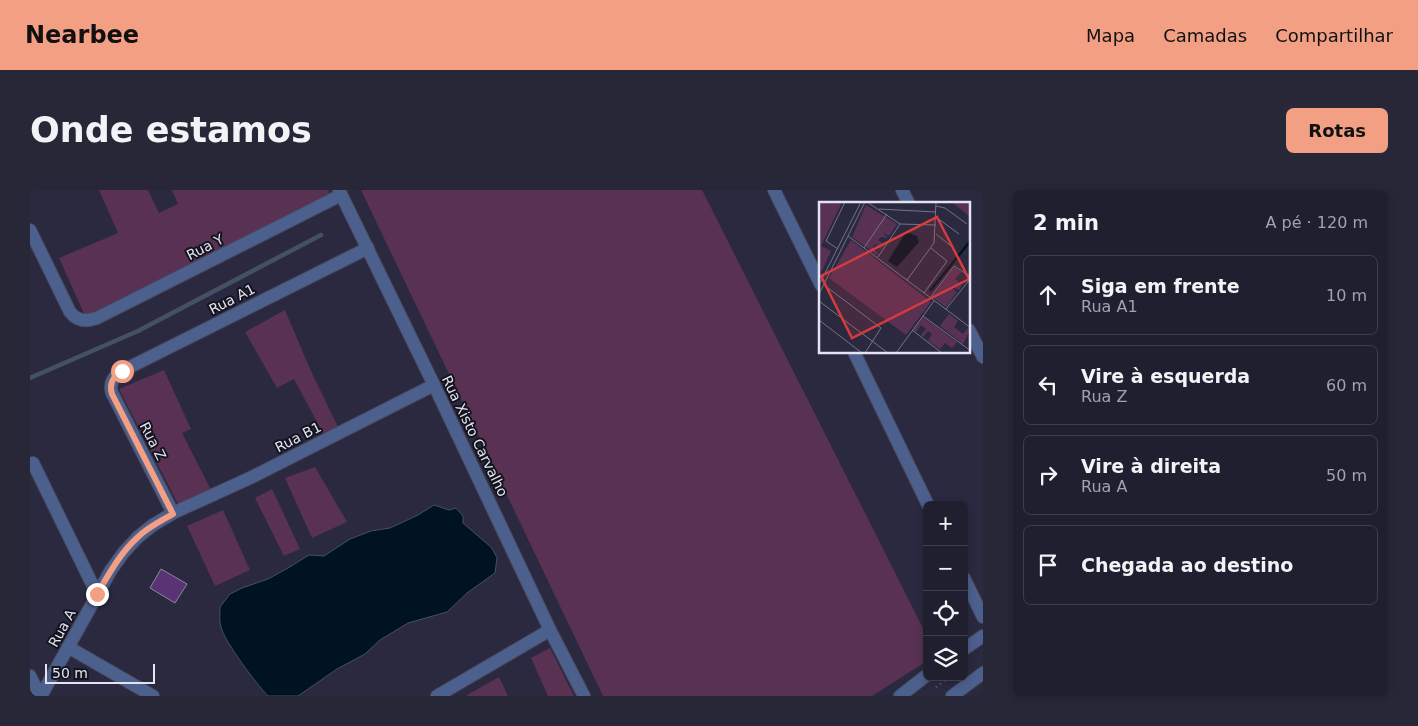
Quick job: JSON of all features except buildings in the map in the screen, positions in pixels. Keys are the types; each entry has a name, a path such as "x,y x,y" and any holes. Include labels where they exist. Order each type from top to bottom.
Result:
{"street":[{"path":"774,190 819,283"},
{"path":"902,190 908,202"},
{"name":"Rua Xisto Carvalho","path":"340,192 550,630 584,696"},
{"name":"Rua Y","path":"30,230 70,312 73,316 86,321 97,318 340,192"},
{"name":"Rua A1","path":"112,381 122,371 368,248"},
{"path":"971,334 983,357"},
{"path":"855,354 926,501"},
{"name":"Rua Z","path":"112,381 112,394 173,514"},
{"name":"Rua B1","path":"173,514 250,478 434,385"},
{"path":"33,463 97,594"},
{"name":"Rua A","path":"41,696 97,594 124,552 138,537 173,514"},
{"path":"968,586 983,617"},
{"path":"438,696 550,630"},
{"path":"968,646 983,636"},
{"path":"68,647 153,696"},
{"path":"952,696 966,692 983,673"},
{"path":"30,676 41,696"},
{"path":"900,696 923,679"}],"shaded area":[{"path":"99,190 148,190 159,213 178,204 172,190 328,190 331,196 86,318 59,258 118,233"},
{"path":"361,190 702,190 923,628 923,664 872,696 603,696"},
{"path":"285,310 310,369 339,429 324,435 294,379 277,388 245,332"},
{"path":"164,370 191,429 182,433 211,490 178,504 119,389"},
{"path":"315,467 347,522 312,538 285,478"},
{"path":"272,489 300,549 284,556 255,498"},
{"path":"223,510 250,570 215,586 187,526"},
{"path":"550,648 574,696 548,696 531,658"},
{"path":"499,677 508,696 467,695"}],"water":[{"path":"434,505 449,510 456,508 463,516 463,523 492,548 497,558 495,573 467,593 447,612 408,623 380,640 365,654 337,669 298,696 268,696 256,683 223,634 220,622 220,607 230,594 268,579 309,555 324,556 350,539 371,531 390,528"}],"waterway":[{"path":"30,378 138,331 321,235"}],"route":[{"path":"97,594 111,570 138,537 173,514 112,394 112,381 122,371"}]}
